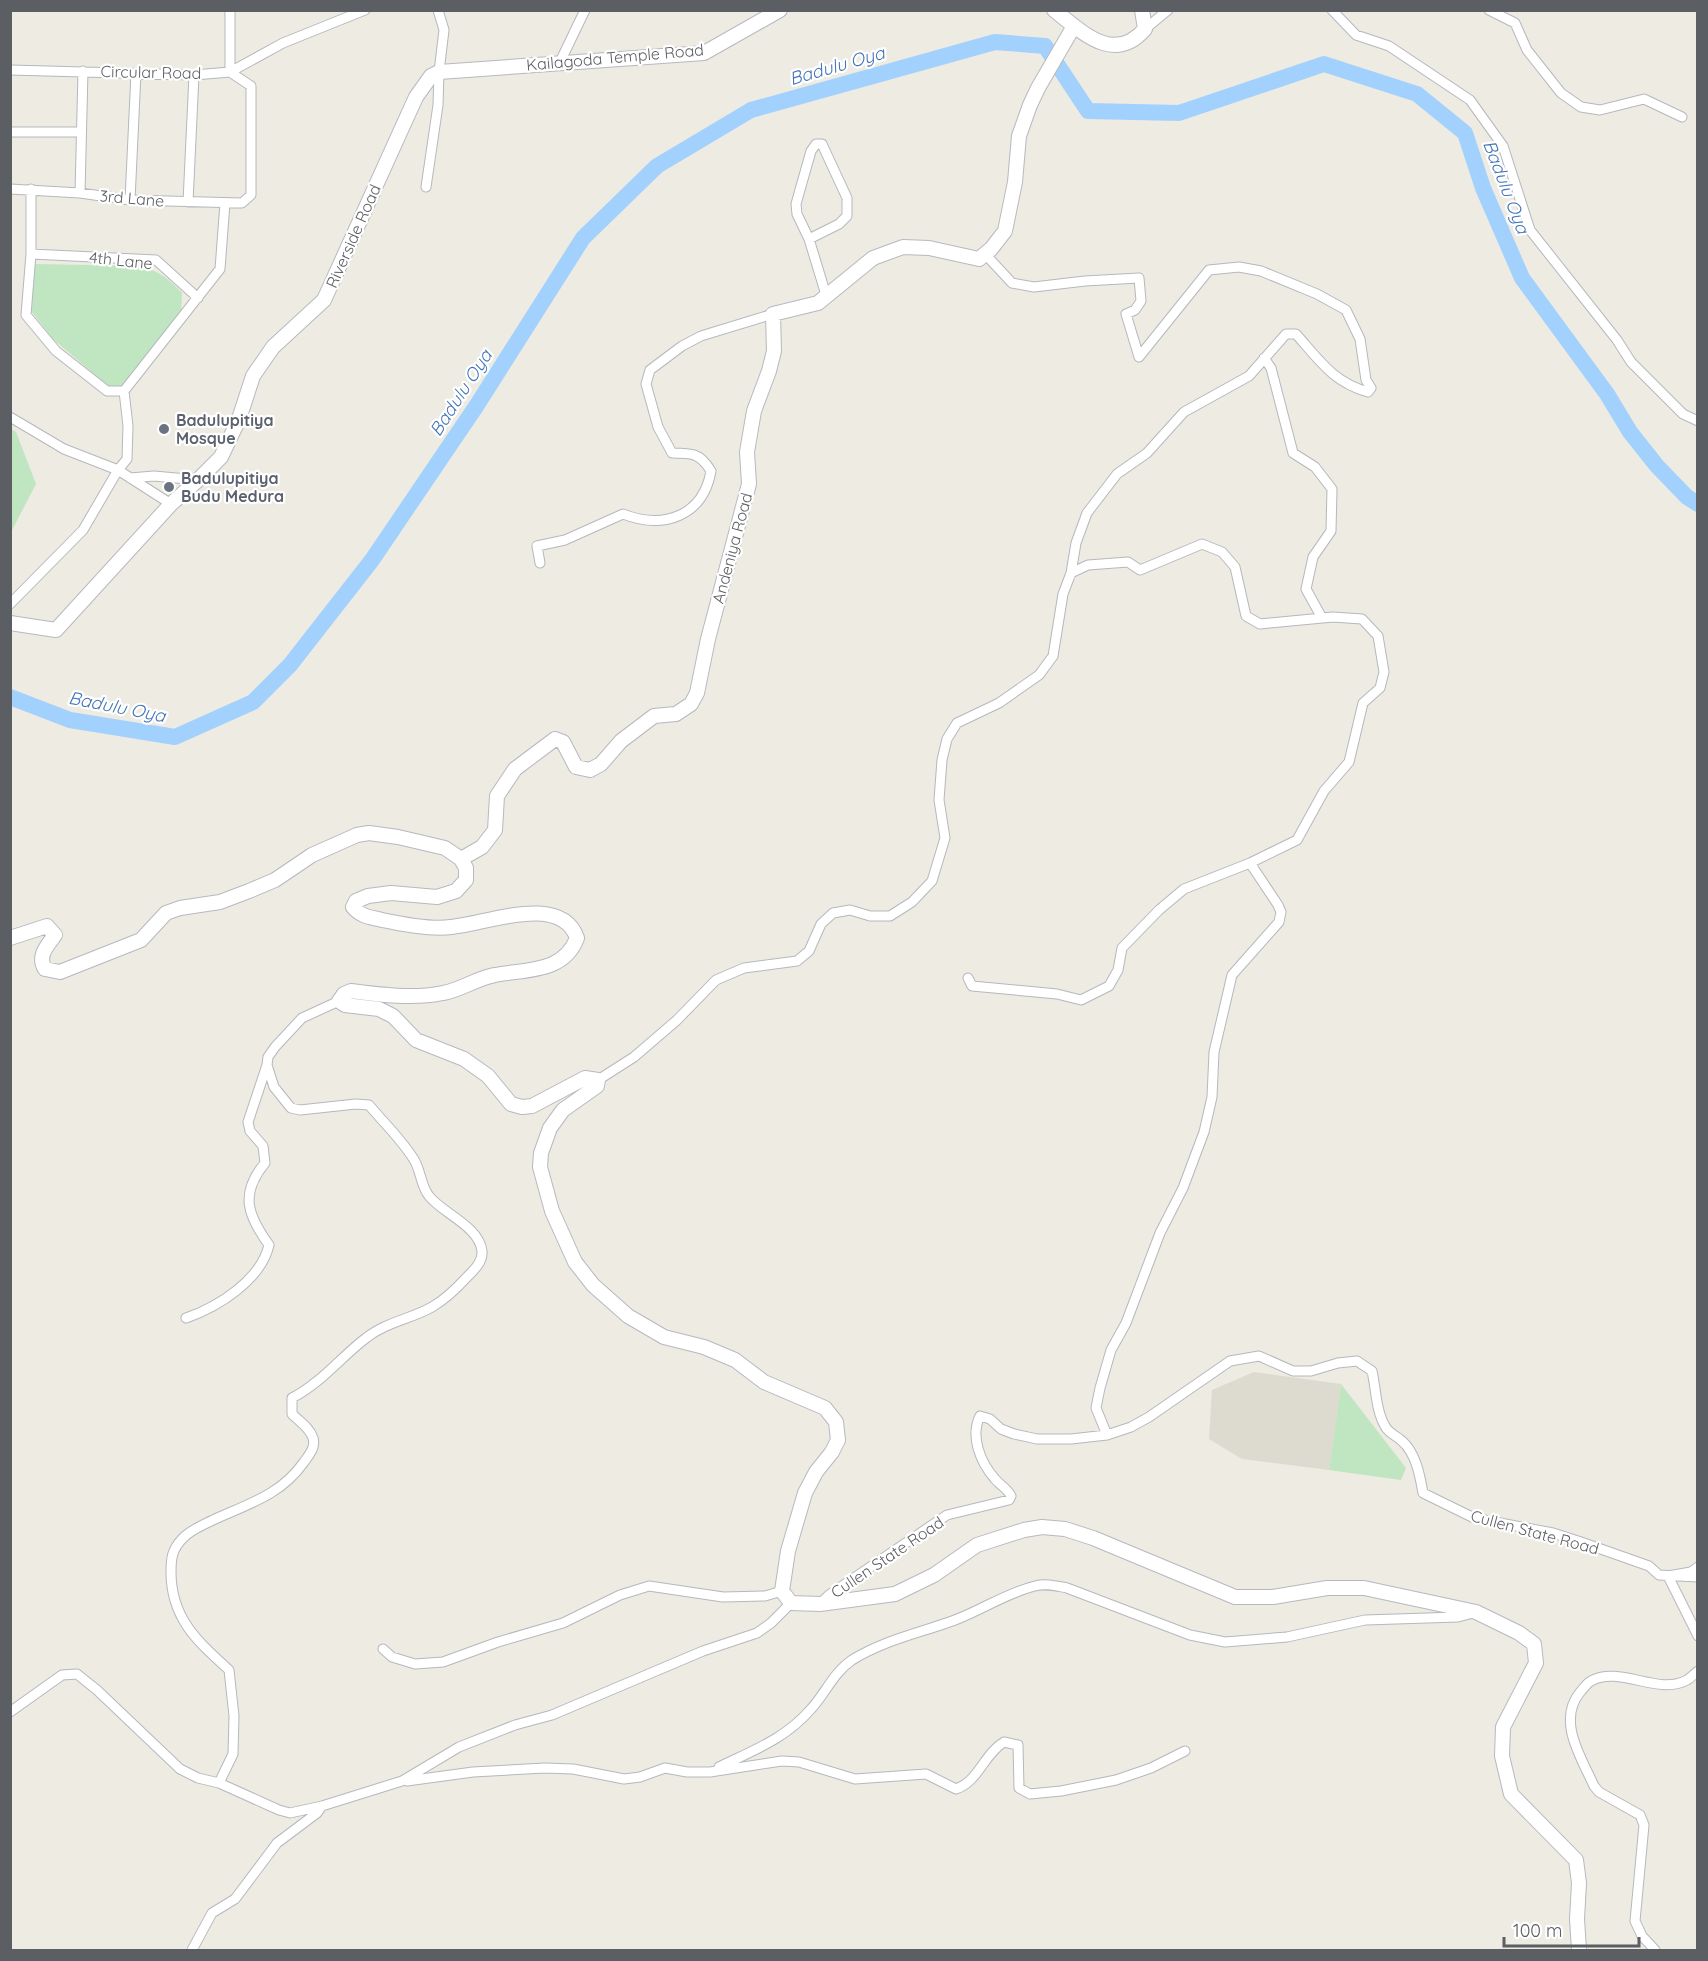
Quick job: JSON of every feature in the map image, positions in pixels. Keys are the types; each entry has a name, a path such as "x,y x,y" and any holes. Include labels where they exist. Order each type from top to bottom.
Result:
{"street":[{"path":"230,10 230,72 283,43 365,10"},
{"path":"426,187 438,105 444,30 438,10"},
{"path":"560,62 585,10"},
{"name":"Kailagoda Temple Road","path":"439,72 704,52 780,10"},
{"path":"1054,10 1095,40 1108,45 1123,45 1137,38 1168,10"},
{"path":"1142,10 1145,29"},
{"path":"1332,10 1356,35 1389,46 1470,100 1503,146 1530,230 1617,340 1631,362 1683,414 1698,421"},
{"path":"1490,10 1515,23 1527,50 1561,93 1581,108 1600,110 1644,99 1682,117"},
{"path":"540,563 537,546 565,540 623,514 638,520 666,521 695,507 708,486 711,471 704,459 688,453 672,453 658,427 646,384 650,370 682,346 701,336 818,303 873,258 903,247 929,248 979,259 991,249 1005,231 1015,182 1019,136 1029,105 1074,26"},
{"name":"Circular Road","path":"10,70 194,75 230,72"},
{"path":"80,193 83,71"},
{"name":"3rd Lane","path":"10,189 80,193 130,201 242,203 251,195 251,86 230,72"},
{"name":"Riverside Road","path":"10,624 56,630 171,504 221,457 239,419 253,376 273,347 324,300 416,97 431,76 439,72"},
{"path":"130,201 136,73"},
{"path":"188,202 194,75"},
{"path":"1623,105 1627,94"},
{"path":"10,132 81,132"},
{"path":"809,239 839,224 847,216 847,198 822,144 816,144 811,151 796,204 797,214 809,239 826,295"},
{"path":"31,189 31,254 26,315 56,351 107,391 124,391"},
{"path":"10,604 83,530 118,470 127,459 128,426 124,391 220,269 225,203"},
{"name":"4th Lane","path":"31,254 156,260 198,297"},
{"path":"339,1001 345,1005 379,1010 393,1016 416,1040 464,1059 488,1076 511,1104 522,1107 532,1106 585,1078 598,1080 634,1057 678,1020 716,980 744,968 797,961 809,951 821,924 833,913 850,910 870,916 890,916 912,902 932,881 945,838 939,800 942,760 947,739 957,723 999,703 1039,675 1053,656 1063,594 1071,573 1076,543 1087,513 1117,474 1147,453 1184,412 1249,376 1286,333 1296,334 1333,375 1351,387 1368,392 1371,388 1366,380 1360,339 1346,310 1317,294 1261,271 1239,267 1209,270 1139,357 1126,314 1135,310 1141,302 1139,278 1034,287 1012,283 985,254"},
{"name":"Andeniya Road","path":"461,859 482,847 495,830 497,796 515,769 555,739 562,742 576,767 590,770 601,765 621,741 654,716 676,714 691,705 697,693 708,639 749,484 747,452 754,411 774,351 773,314"},
{"path":"1264,358 1271,368 1293,453 1315,467 1332,489 1331,531 1313,557 1306,589 1322,618"},
{"path":"10,417 64,449 118,470 171,504"},
{"path":"129,478 154,476 198,480"},
{"path":"968,978 972,986 1057,994 1082,1000 1109,986 1118,970 1122,948 1159,910 1184,889 1297,840 1324,791 1349,762 1363,703 1380,688 1384,672 1378,636 1362,620 1333,617 1260,624 1246,616 1235,567 1222,552 1202,544 1140,570 1128,562 1088,565 1071,573"},
{"path":"10,938 47,926 55,935 41,956 41,963 45,969 60,972 141,940 166,913 180,908 220,902 249,891 275,879 312,855 357,835 369,833 445,848 461,859 466,868 466,880 456,891 437,897 391,893 368,896 356,901 353,907 359,914 398,923 449,928 511,915 552,914 563,918 574,928 577,938 574,947 562,959 546,968 493,975 444,993 416,996 351,991 344,994 339,1001 302,1018 268,1057 248,1122 250,1131 263,1146 265,1162 256,1173 249,1198 254,1223 269,1245 267,1256 245,1283 226,1299 204,1312 186,1318"},
{"path":"1107,1436 1096,1408 1100,1388 1111,1350 1126,1323 1160,1233 1183,1188 1204,1132 1212,1097 1214,1052 1232,975 1279,922 1281,912 1278,905 1250,862"},
{"path":"219,1784 233,1754 234,1716 229,1670 198,1642 177,1611 171,1587 171,1555 183,1538 196,1528 276,1491 313,1450 313,1438 292,1414 292,1398 305,1391 368,1336 391,1323 431,1308 449,1296 476,1268 481,1259 482,1250 466,1226 429,1196 421,1182 415,1160 369,1106 356,1104 300,1110 291,1108 274,1087 267,1065"},
{"path":"598,1080 597,1086 563,1110 550,1128 541,1153 540,1167 552,1211 575,1262 594,1285 628,1316 664,1337 704,1347 735,1360 764,1382 825,1408 836,1422 838,1440 805,1493 788,1551 782,1591 790,1603"},
{"name":"Cullen State Road","path":"820,1604 829,1595 947,1515 1009,1500 1010,1492 993,1477 976,1445 975,1426 980,1416 990,1419 1001,1429 1036,1439 1107,1436 1149,1417 1230,1361 1259,1356 1293,1371 1311,1371 1357,1360 1372,1371 1386,1430 1404,1443 1412,1455 1420,1473 1423,1493 1474,1518 1562,1536 1649,1566 1659,1575 1698,1577"},
{"path":"402,1781 459,1747 515,1725 552,1715 703,1650 757,1633 771,1623 790,1603 820,1604 895,1594 934,1575 977,1545 1024,1530 1042,1527 1065,1529 1093,1538 1235,1597 1274,1597 1327,1588 1364,1588 1476,1612 1519,1633 1534,1644 1536,1663 1503,1727 1502,1756 1511,1794 1576,1860 1579,1883 1577,1918 1579,1950"},
{"path":"1698,1567 1691,1572 1668,1576 1698,1636"},
{"path":"710,1772 784,1736 812,1709 830,1683 850,1661 887,1642 956,1619 1008,1595 1037,1586 1051,1585 1067,1588 1190,1635 1225,1642 1287,1636 1365,1620 1458,1617 1476,1612"},
{"path":"383,1649 392,1657 415,1664 443,1662 498,1642 563,1623 620,1595 648,1586 723,1597 765,1596 782,1591"},
{"path":"1655,1950 1642,1936 1635,1921 1644,1825 1640,1815 1599,1792 1594,1786 1570,1731 1570,1717 1575,1698 1590,1682 1609,1676 1672,1684 1687,1680 1698,1671"},
{"path":"10,1712 62,1675 77,1674 180,1769 290,1813 322,1806 402,1781 473,1772 545,1768 573,1768 624,1779 639,1777 665,1768 687,1772 710,1772 782,1761 799,1762 855,1779 926,1774 956,1789 967,1786 996,1746 1004,1742 1018,1744 1019,1788 1030,1794 1061,1791 1116,1780 1150,1768 1185,1751"},
{"path":"192,1950 212,1913 235,1899 277,1843 317,1813 322,1806"}],"shaded area":[{"path":"1254,1372 1341,1384 1329,1470 1242,1459 1209,1439 1212,1390"}],"green space":[{"path":"34,264 139,266 152,270 163,276 182,293 181,313 121,387 108,386 53,339 32,312"},
{"path":"11,429 16,432 36,484 11,532"},
{"path":"1341,1384 1406,1468 1401,1480 1329,1470"}],"waterway":[{"name":"Badulu Oya","path":"10,697 70,720 175,737 253,702 290,665 372,560 477,405 583,238 657,166 751,110 995,42 1045,46 1088,111 1179,113 1324,64 1417,94 1465,133 1483,188 1522,278 1607,394 1630,432 1657,466 1687,497 1698,504"}],"place":[{"name":"Badulupitiya Mosque","path":"164,429"},
{"name":"Badulupitiya Budu Medura","path":"169,487"}]}
